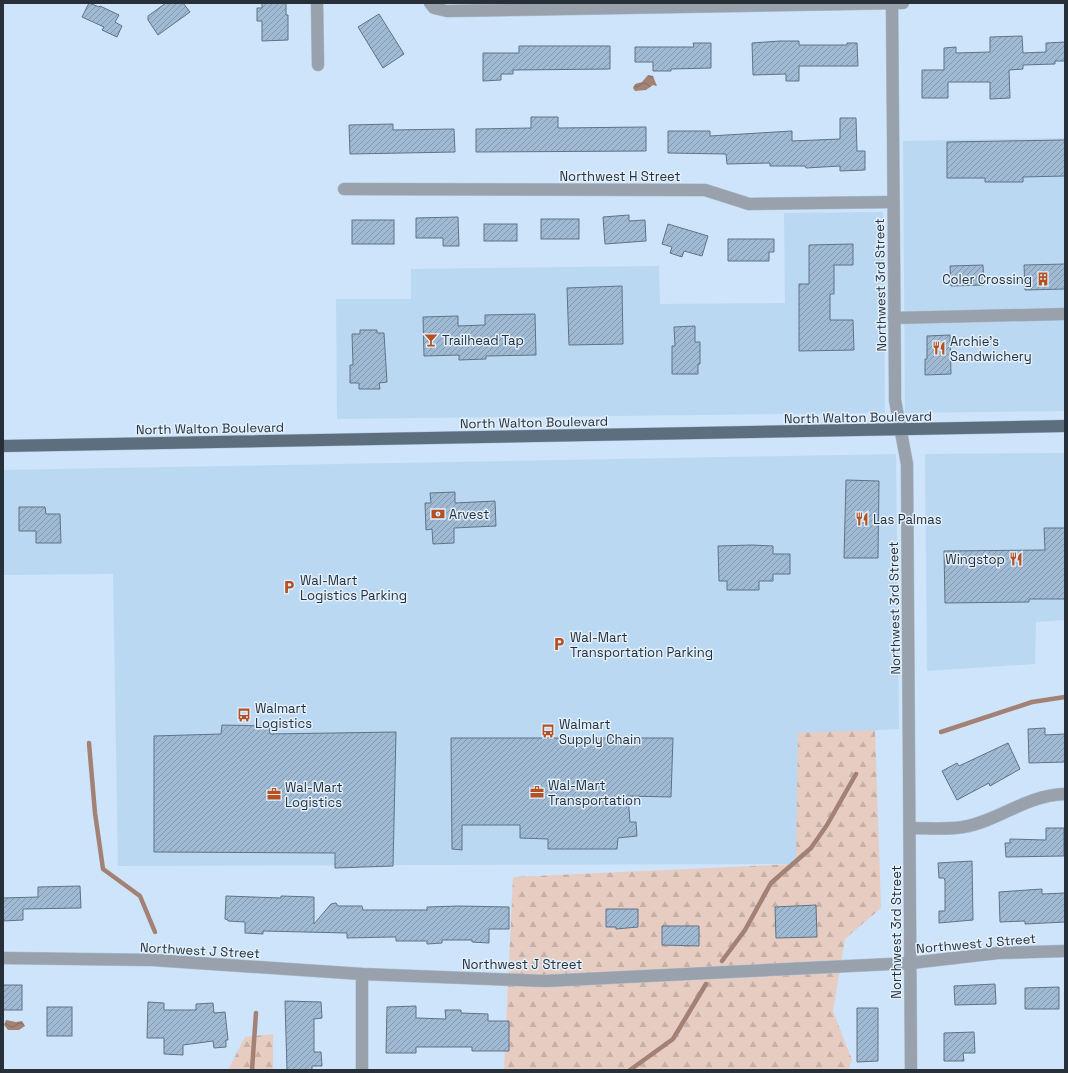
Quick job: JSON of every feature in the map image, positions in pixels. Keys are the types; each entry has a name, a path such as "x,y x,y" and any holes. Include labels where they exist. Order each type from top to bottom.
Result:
{"main road":[{"name":"North Walton Boulevard","path":"3,446 1065,426"}],"street":[{"path":"317,3 318,65"},
{"path":"430,3 434,8 447,11 903,3"},
{"name":"Northwest 3rd Street","path":"892,3 895,400 907,464 911,1070"},
{"name":"Northwest H Street","path":"344,190 705,190 749,204 893,202"},
{"path":"894,318 1065,314"},
{"path":"910,828 962,827 980,822 1030,800 1053,794 1065,794"},
{"name":"Northwest J Street","path":"3,958 153,960 362,974 545,981 911,962 998,953 1065,951"},
{"path":"362,974 362,1070"}],"shaded area":[{"path":"1065,138 1065,411 905,413 903,141"},
{"path":"883,212 885,413 337,419 336,299 411,299 411,269 659,266 660,304 785,303 784,213"},
{"path":"1065,453 1065,620 1036,622 1035,664 927,671 925,454"},
{"path":"896,454 899,729 798,734 797,864 118,866 113,574 3,575 3,470"}],"green space":[{"path":"875,730 881,908 845,939 833,1011 852,1060 848,1070 504,1070 513,877 796,864 798,733"},
{"path":"273,1034 273,1070 228,1070 245,1037"}],"water":[{"path":"648,75 653,76 657,86 653,85 646,90 635,91 633,88 635,84 642,82"},
{"path":"6,1020 16,1022 22,1021 25,1026 19,1030 8,1030 4,1025"}],"building":[{"path":"89,3 99,7 100,6 119,15 115,22 122,26 117,37 102,30 104,27 82,17"},
{"path":"166,3 183,3 190,12 158,35 148,20 148,16"},
{"path":"262,3 286,3 286,15 288,15 288,40 262,41 262,21 257,21 257,8 262,8"},
{"path":"379,14 404,54 383,68 358,27"},
{"path":"1022,36 1023,53 1046,52 1046,43 1065,42 1065,61 1055,61 1055,64 1023,65 1023,69 1009,70 1010,98 990,99 990,82 948,82 948,98 922,98 922,70 944,70 944,48 956,47 956,53 990,52 990,37"},
{"path":"799,41 799,45 847,45 847,43 857,43 858,66 799,66 799,81 786,81 786,74 753,75 752,43"},
{"path":"693,43 711,43 711,68 653,71 653,62 635,62 635,47 694,47"},
{"path":"519,46 610,46 610,69 513,70 513,74 501,74 501,80 483,81 483,53 519,53"},
{"path":"531,117 558,117 558,128 646,127 646,151 476,152 476,129 531,128"},
{"path":"840,118 856,118 857,151 865,151 865,170 840,171 840,166 806,168 805,166 770,166 770,163 727,164 726,154 668,153 668,131 710,131 710,136 792,131 792,141 840,139"},
{"path":"393,124 393,130 454,129 455,152 350,154 349,125"},
{"path":"1065,140 1065,176 1023,177 1023,182 985,182 985,178 947,178 947,142"},
{"path":"629,215 629,221 645,220 646,241 605,244 603,217"},
{"path":"458,217 459,246 443,246 443,238 416,238 416,218"},
{"path":"541,219 579,219 579,239 541,239"},
{"path":"352,220 394,220 394,244 352,244"},
{"path":"484,224 517,224 517,241 484,241"},
{"path":"668,224 708,236 702,256 684,251 682,257 670,253 672,247 662,244"},
{"path":"728,239 774,239 774,252 769,252 769,261 728,261"},
{"path":"853,244 853,265 834,265 834,294 830,294 830,320 853,320 854,350 799,351 799,284 809,284 809,245"},
{"name":"Coler Crossing","path":"1065,264 1065,289 1025,290 1024,265"},
{"path":"983,265 984,285 951,286 950,266"},
{"path":"622,286 623,344 569,345 567,288"},
{"path":"535,314 536,355 486,356 486,359 459,360 459,355 424,356 423,317 458,316 458,326 485,325 485,315"},
{"path":"695,326 695,342 700,342 700,364 698,364 698,374 672,374 672,346 675,346 674,327"},
{"path":"360,330 377,330 377,333 384,333 387,382 379,383 380,389 359,389 359,383 350,383 350,365 353,365 352,334 360,334"},
{"name":"Archie’s Sandwichery","path":"950,335 951,374 925,375 927,336"},
{"name":"Las Palmas","path":"846,480 879,481 878,558 844,558"},
{"path":"455,492 455,503 495,501 496,526 454,528 454,543 433,544 432,529 426,530 425,503 431,503 430,493"},
{"path":"19,507 45,507 46,514 60,514 61,543 36,543 36,531 19,531"},
{"path":"1044,528 1065,528 1065,599 1029,599 1029,602 945,603 944,551 1045,550"},
{"path":"718,546 773,546 773,554 790,554 790,574 773,574 773,581 759,581 759,590 727,590 727,581 719,581"},
{"name":"Wal-Mart Logistics","path":"222,725 269,726 270,734 396,732 393,866 335,868 335,853 154,852 154,736 221,734"},
{"path":"1045,728 1045,735 1065,734 1065,762 1029,763 1028,729"},
{"name":"Wal-Mart Transportation","path":"451,738 673,738 671,797 628,796 630,822 636,822 637,836 618,838 617,849 548,849 548,839 520,838 520,825 462,825 462,850 452,849"},
{"path":"1008,743 1020,769 990,786 989,783 957,800 942,771 957,763 959,766"},
{"path":"1046,828 1064,828 1064,856 1006,857 1005,843 1010,843 1010,839 1046,840"},
{"path":"972,861 973,920 939,923 939,911 945,911 945,881 944,878 939,878 938,863"},
{"path":"80,886 81,908 23,909 23,920 3,921 3,898 38,897 38,887"},
{"path":"1042,889 1042,894 1065,893 1065,922 1025,924 1025,921 1000,922 999,892"},
{"path":"226,896 281,898 281,896 314,897 314,924 331,904 336,903 338,906 362,906 363,910 427,910 427,907 459,906 509,907 509,929 489,929 489,943 472,942 472,940 442,940 442,943 427,944 427,941 396,941 396,937 347,938 347,933 263,931 263,934 245,933 245,922 228,921 225,919"},
{"path":"816,905 817,937 776,938 775,907"},
{"path":"606,909 638,909 638,927 616,929 616,927 606,927"},
{"path":"662,926 699,926 699,946 662,945"},
{"path":"995,984 996,1004 955,1005 954,986"},
{"path":"3,985 22,985 22,1010 3,1010"},
{"path":"1059,987 1059,1009 1025,1009 1025,988"},
{"path":"285,1001 321,1002 322,1018 314,1019 314,1052 321,1052 322,1066 312,1066 312,1070 287,1070"},
{"path":"148,1002 164,1003 164,1010 196,1010 196,1004 213,1003 214,1013 225,1012 228,1040 226,1040 226,1047 214,1048 213,1041 183,1045 183,1055 164,1054 164,1038 147,1038"},
{"path":"416,1006 416,1018 446,1019 445,1010 461,1010 461,1013 488,1014 488,1021 509,1021 509,1051 472,1051 472,1047 416,1047 416,1053 386,1053 387,1007"},
{"path":"47,1007 72,1007 72,1036 47,1036"},
{"path":"857,1008 878,1008 878,1061 857,1062"},
{"path":"974,1032 975,1053 963,1053 964,1061 944,1061 944,1033"}],"waterway":[{"path":"941,732 1032,702 1065,697"},
{"path":"89,743 95,813 103,869 140,896 155,932"},
{"path":"722,961 745,930 771,883 811,848 827,825 856,774"},
{"path":"630,1070 673,1039 706,984"},
{"path":"252,1070 256,1013"}],"place":[{"name":"Coler Crossing","path":"1043,279"},
{"name":"Trailhead Tap","path":"431,340"},
{"name":"Archie’s Sandwichery","path":"939,348"},
{"name":"Arvest","path":"438,514"},
{"name":"Las Palmas","path":"862,519"},
{"name":"Wingstop","path":"1016,559"},
{"name":"Wal-Mart Logistics Parking","path":"289,587"},
{"name":"Wal-Mart Transportation Parking","path":"559,644"},
{"name":"Walmart Logistics","path":"244,715"},
{"name":"Walmart Supply Chain","path":"548,731"},
{"name":"Wal-Mart Transportation","path":"537,792"},
{"name":"Wal-Mart Logistics","path":"274,794"}]}
